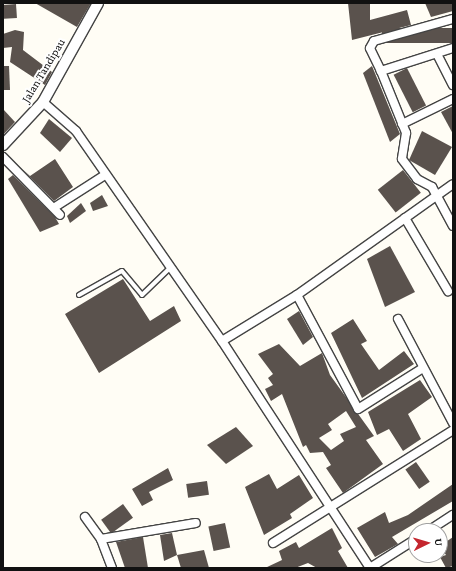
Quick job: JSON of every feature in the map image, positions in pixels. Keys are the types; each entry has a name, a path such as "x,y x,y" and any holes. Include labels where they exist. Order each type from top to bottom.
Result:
{"street":[{"name":"Jalan Tandipau","path":"3,145 43,102 98,3"},
{"path":"453,19 374,41 370,48 381,71 406,136 402,159 417,179 432,187 453,226"},
{"path":"381,71 453,48"},
{"path":"437,54 453,85"},
{"path":"402,124 453,99"},
{"path":"43,102 76,131 169,269 222,341 370,568 408,544"},
{"path":"3,157 55,207 60,215"},
{"path":"55,207 105,176"},
{"path":"222,341 297,295 453,184"},
{"path":"405,218 448,291"},
{"path":"297,295 358,409 423,368"},
{"path":"398,319 453,424"},
{"path":"273,543 453,430"},
{"path":"440,523 453,515"},
{"path":"85,516 101,539 112,568"},
{"path":"101,539 196,523"}],"lane":[{"path":"79,295 122,271 142,294 169,269"}],"building":[{"path":"35,3 91,3 77,27"},
{"path":"348,3 370,3 370,20 407,10 411,25 352,40"},
{"path":"425,3 453,3 453,11 431,17"},
{"path":"16,4 17,18 4,19 3,5"},
{"path":"382,28 453,28 453,43 382,43"},
{"path":"15,30 24,32 23,50 52,72 45,85 10,62 12,47 3,48 3,34"},
{"path":"3,66 9,66 10,90 3,90"},
{"path":"372,66 400,134 390,142 363,73"},
{"path":"407,68 426,105 413,112 394,75"},
{"path":"453,106 453,134 441,112"},
{"path":"3,109 15,122 3,135"},
{"path":"49,119 72,138 60,152 40,133"},
{"path":"422,131 452,147 435,175 409,160"},
{"path":"55,159 73,187 54,201 22,169 30,176"},
{"path":"403,170 421,193 396,213 378,190"},
{"path":"13,175 55,217 59,224 40,232 8,179"},
{"path":"102,195 108,206 93,211 90,203"},
{"path":"81,203 86,211 70,223 67,216"},
{"path":"390,246 415,292 385,307 367,259"},
{"path":"123,279 150,321 174,306 181,321 99,373 65,314"},
{"path":"299,311 313,337 303,345 287,319"},
{"path":"353,319 367,341 361,344 379,370 404,351 414,364 362,398 331,333"},
{"path":"279,344 300,366 322,353 330,375 374,436 366,440 383,464 343,493 326,468 331,465 323,452 310,453 306,445 303,447 282,394 271,401 265,389 273,385 268,378 273,374 258,354","holes":["346,411 356,427 340,434 344,441 331,450 319,438 332,430 328,424"]},
{"path":"420,380 432,397 408,414 421,439 403,451 389,429 377,435 368,412"},
{"path":"236,427 253,446 226,464 207,445"},
{"path":"416,462 430,482 419,489 405,469"},
{"path":"168,468 173,480 149,492 153,500 142,506 132,489"},
{"path":"269,474 277,489 299,475 313,498 290,514 292,518 264,535 245,487"},
{"path":"207,481 209,495 188,498 186,484"},
{"path":"453,484 453,501 416,523 408,523 408,528 392,537 398,544 375,557 357,528 385,512 389,523 408,515"},
{"path":"123,504 133,518 111,534 101,520"},
{"path":"225,523 230,547 214,551 208,527"},
{"path":"332,528 342,548 338,551 348,568 317,568 308,563 295,568 265,568 282,560 279,551 296,542 299,548"},
{"path":"172,533 177,555 164,561 160,535"},
{"path":"143,537 148,568 125,568 116,542"},
{"path":"453,537 453,566 446,568 443,563 448,563 448,540"},
{"path":"204,550 209,568 181,568 177,555"}]}
